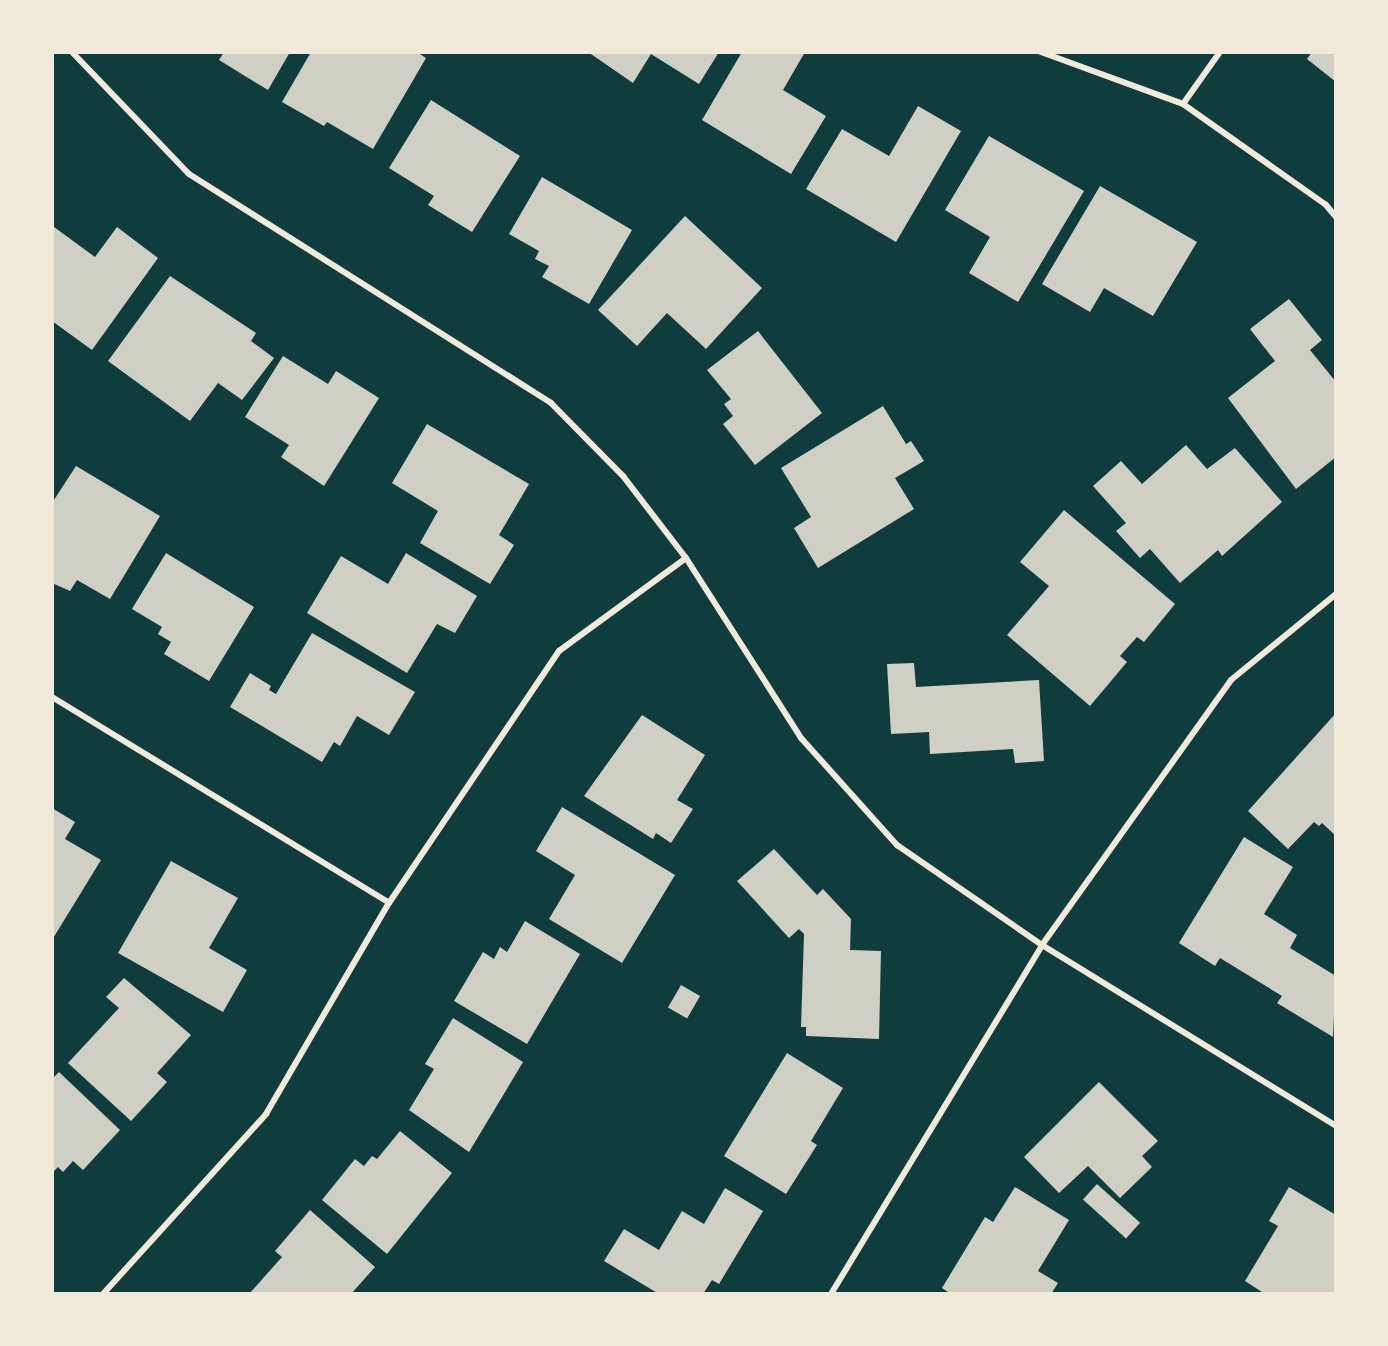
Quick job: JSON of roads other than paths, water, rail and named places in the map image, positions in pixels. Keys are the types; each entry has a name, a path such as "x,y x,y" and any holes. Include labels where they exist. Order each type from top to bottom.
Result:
{"street":[{"path":"72,52 189,174 551,403 623,476 686,558 801,738 897,844 1042,945 1335,1126"},
{"path":"1041,52 1183,104 1326,205 1335,217"},
{"path":"1183,104 1220,52"},
{"path":"103,1293 266,1114 389,903 559,651 686,558"},
{"path":"831,1293 1042,945 1231,680 1335,594"},
{"path":"52,697 389,903"}]}
